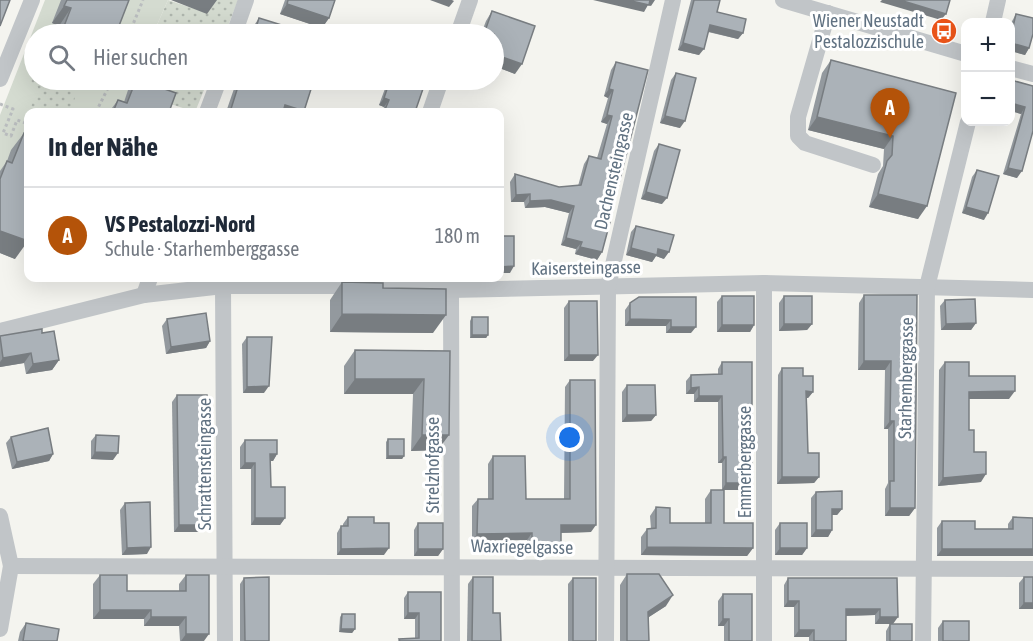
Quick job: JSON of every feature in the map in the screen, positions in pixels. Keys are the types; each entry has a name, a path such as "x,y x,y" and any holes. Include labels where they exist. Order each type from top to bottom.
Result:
{"street":[{"path":"0,79 32,0"},
{"path":"238,24 246,0"},
{"path":"462,24 470,0"},
{"name":"Dachensteingasse","path":"606,641 608,287 673,0"},
{"path":"783,0 961,53"},
{"path":"994,18 998,0"},
{"path":"828,13 798,117 798,136 805,143 873,165"},
{"path":"1015,69 1033,74"},
{"path":"208,108 215,90"},
{"path":"431,108 438,90"},
{"name":"Starhemberggasse","path":"923,641 922,570 927,287 967,126"},
{"path":"144,296 149,282"},
{"name":"Kaisersteingasse","path":"0,331 144,296 223,286 369,282 451,290 764,283 1033,290"},
{"name":"Emmerberggasse","path":"764,283 764,641"},
{"name":"Schrattensteingasse","path":"223,286 225,641"},
{"name":"Strelzhofgasse","path":"451,290 452,641"},
{"path":"0,516 11,566 0,630"},
{"name":"Waxriegelgasse","path":"11,566 1033,570"}],"path":[{"path":"133,24 143,0"},
{"path":"98,108 107,90"},
{"path":"0,104 13,109 3,134 11,136 17,120 24,123"}],"shaded area":[{"path":"45,0 168,0 157,24 36,24"},
{"path":"168,0 207,13 212,0 238,0 229,24 157,24"},
{"path":"24,54 24,90 129,90 122,108 24,108 24,160 0,179 0,115"},
{"path":"37,90 78,90 71,108 30,108"},
{"path":"128,90 204,90 197,108 183,108"}],"building":[{"path":"0,0 10,0 0,26"},
{"path":"67,0 129,0 120,24 65,24 71,8 64,6"},
{"path":"288,0 335,0 329,18 287,4"},
{"path":"627,0 650,0 649,5"},
{"path":"694,0 720,0 717,12 746,19 743,33 710,25 704,49 683,43"},
{"path":"900,0 950,0 946,14"},
{"path":"492,11 535,26 522,64 504,58 504,24 487,24"},
{"path":"1016,14 1033,18 1033,34 1029,48 1015,44"},
{"path":"259,18 278,24 257,24"},
{"path":"831,60 956,93 927,206 878,194 887,161 892,155 893,136 817,117"},
{"path":"616,62 648,70 617,191 613,190 605,221 610,222 602,252 580,247 582,242 566,238 574,206 551,200 530,201 530,194 516,195 515,174 559,187 581,185 589,156 601,159 612,116 607,115 613,90 609,89"},
{"path":"676,73 696,78 685,121 665,116"},
{"path":"1015,81 1033,86 1033,131 1022,171 1008,168 1025,107 1015,104"},
{"path":"132,90 167,90 176,93 170,108 115,108 118,100 127,103"},
{"path":"237,90 311,90 305,108 285,105 284,108 231,108"},
{"path":"387,90 423,90 416,108 386,108 389,100 384,98"},
{"path":"24,133 24,240 0,231 0,179 7,161 12,163"},
{"path":"659,144 680,150 667,198 646,192"},
{"path":"977,170 999,176 988,213 966,207"},
{"path":"636,226 674,235 669,252 658,249 657,255 631,248"},
{"path":"504,236 514,236 514,266 504,267"},
{"path":"342,282 383,283 383,288 446,289 446,315 342,314"},
{"path":"864,295 917,295 915,508 890,508 890,481 894,481 894,421 890,421 891,361 864,361"},
{"path":"722,296 754,296 754,325 722,325"},
{"path":"784,296 812,296 812,324 784,324"},
{"path":"639,297 696,297 696,327 671,327 671,320 630,319 630,303"},
{"path":"975,299 976,323 946,324 945,300"},
{"path":"569,301 597,301 598,355 569,355"},
{"path":"206,313 210,341 171,347 167,319"},
{"path":"472,317 488,317 488,335 472,335"},
{"path":"42,329 42,333 54,331 59,360 33,364 31,353 3,358 0,336"},
{"path":"247,337 272,337 269,386 247,387"},
{"path":"355,350 450,351 449,435 422,435 424,379 355,379"},
{"path":"722,362 752,362 752,483 726,483 726,457 723,457 722,396 699,396 699,387 691,388 691,375 722,374"},
{"path":"945,362 969,362 969,376 1015,376 1015,391 969,392 969,430 974,430 974,452 986,452 986,474 943,478"},
{"path":"782,368 803,368 803,376 813,376 813,392 806,391 808,453 819,453 819,477 782,477"},
{"path":"570,380 595,380 596,525 561,525 561,547 532,547 532,533 477,534 478,499 493,499 493,456 525,456 526,499 570,499"},
{"path":"627,385 655,385 656,415 627,415"},
{"path":"177,395 207,395 208,525 179,525"},
{"path":"48,428 53,454 17,462 11,437"},
{"path":"96,435 119,436 118,453 95,452"},
{"path":"388,439 404,439 404,456 388,456"},
{"path":"245,440 277,440 277,454 270,454 271,487 285,487 285,518 255,518 255,463 245,463"},
{"path":"711,490 724,490 724,523 753,523 753,548 647,547 647,529 656,528 656,507 670,508 670,523 711,523"},
{"path":"842,491 842,509 832,509 832,530 816,530 816,492"},
{"path":"150,502 151,547 127,548 125,503"},
{"path":"348,517 374,517 374,523 389,523 389,548 341,549 341,526 348,526"},
{"path":"1013,517 1033,518 1033,549 942,549 942,521 975,521 975,529 1013,529"},
{"path":"418,523 443,523 443,549 418,549"},
{"path":"780,523 807,523 807,548 780,548"},
{"path":"627,574 659,574 673,595 648,612 649,641 627,641"},
{"path":"100,575 127,575 127,591 186,591 186,575 209,575 209,634 186,634 186,617 151,617 151,610 100,610"},
{"path":"269,577 269,641 245,641 244,578"},
{"path":"473,577 493,577 493,613 500,613 501,641 472,641"},
{"path":"1024,577 1033,577 1033,603 1024,603"},
{"path":"573,578 596,578 596,641 573,641"},
{"path":"788,578 897,578 898,617 880,617 880,609 846,609 846,641 814,641 814,630 799,630 799,601 788,601"},
{"path":"408,592 441,592 441,641 400,641 399,639 419,638 419,613 408,613"},
{"path":"723,594 752,594 752,641 729,641 729,619 723,619"},
{"path":"342,614 355,614 355,629 341,629"},
{"path":"943,621 969,621 969,641 943,641"},
{"path":"26,623 59,629 57,641 23,641"},
{"path":"890,624 912,624 912,641 890,641"}],"place":[{"name":"Wiener Neustadt Pestalozzischule","path":"944,31"},
{"name":"VS Pestalozzi-Nord","path":"890,138"}]}
